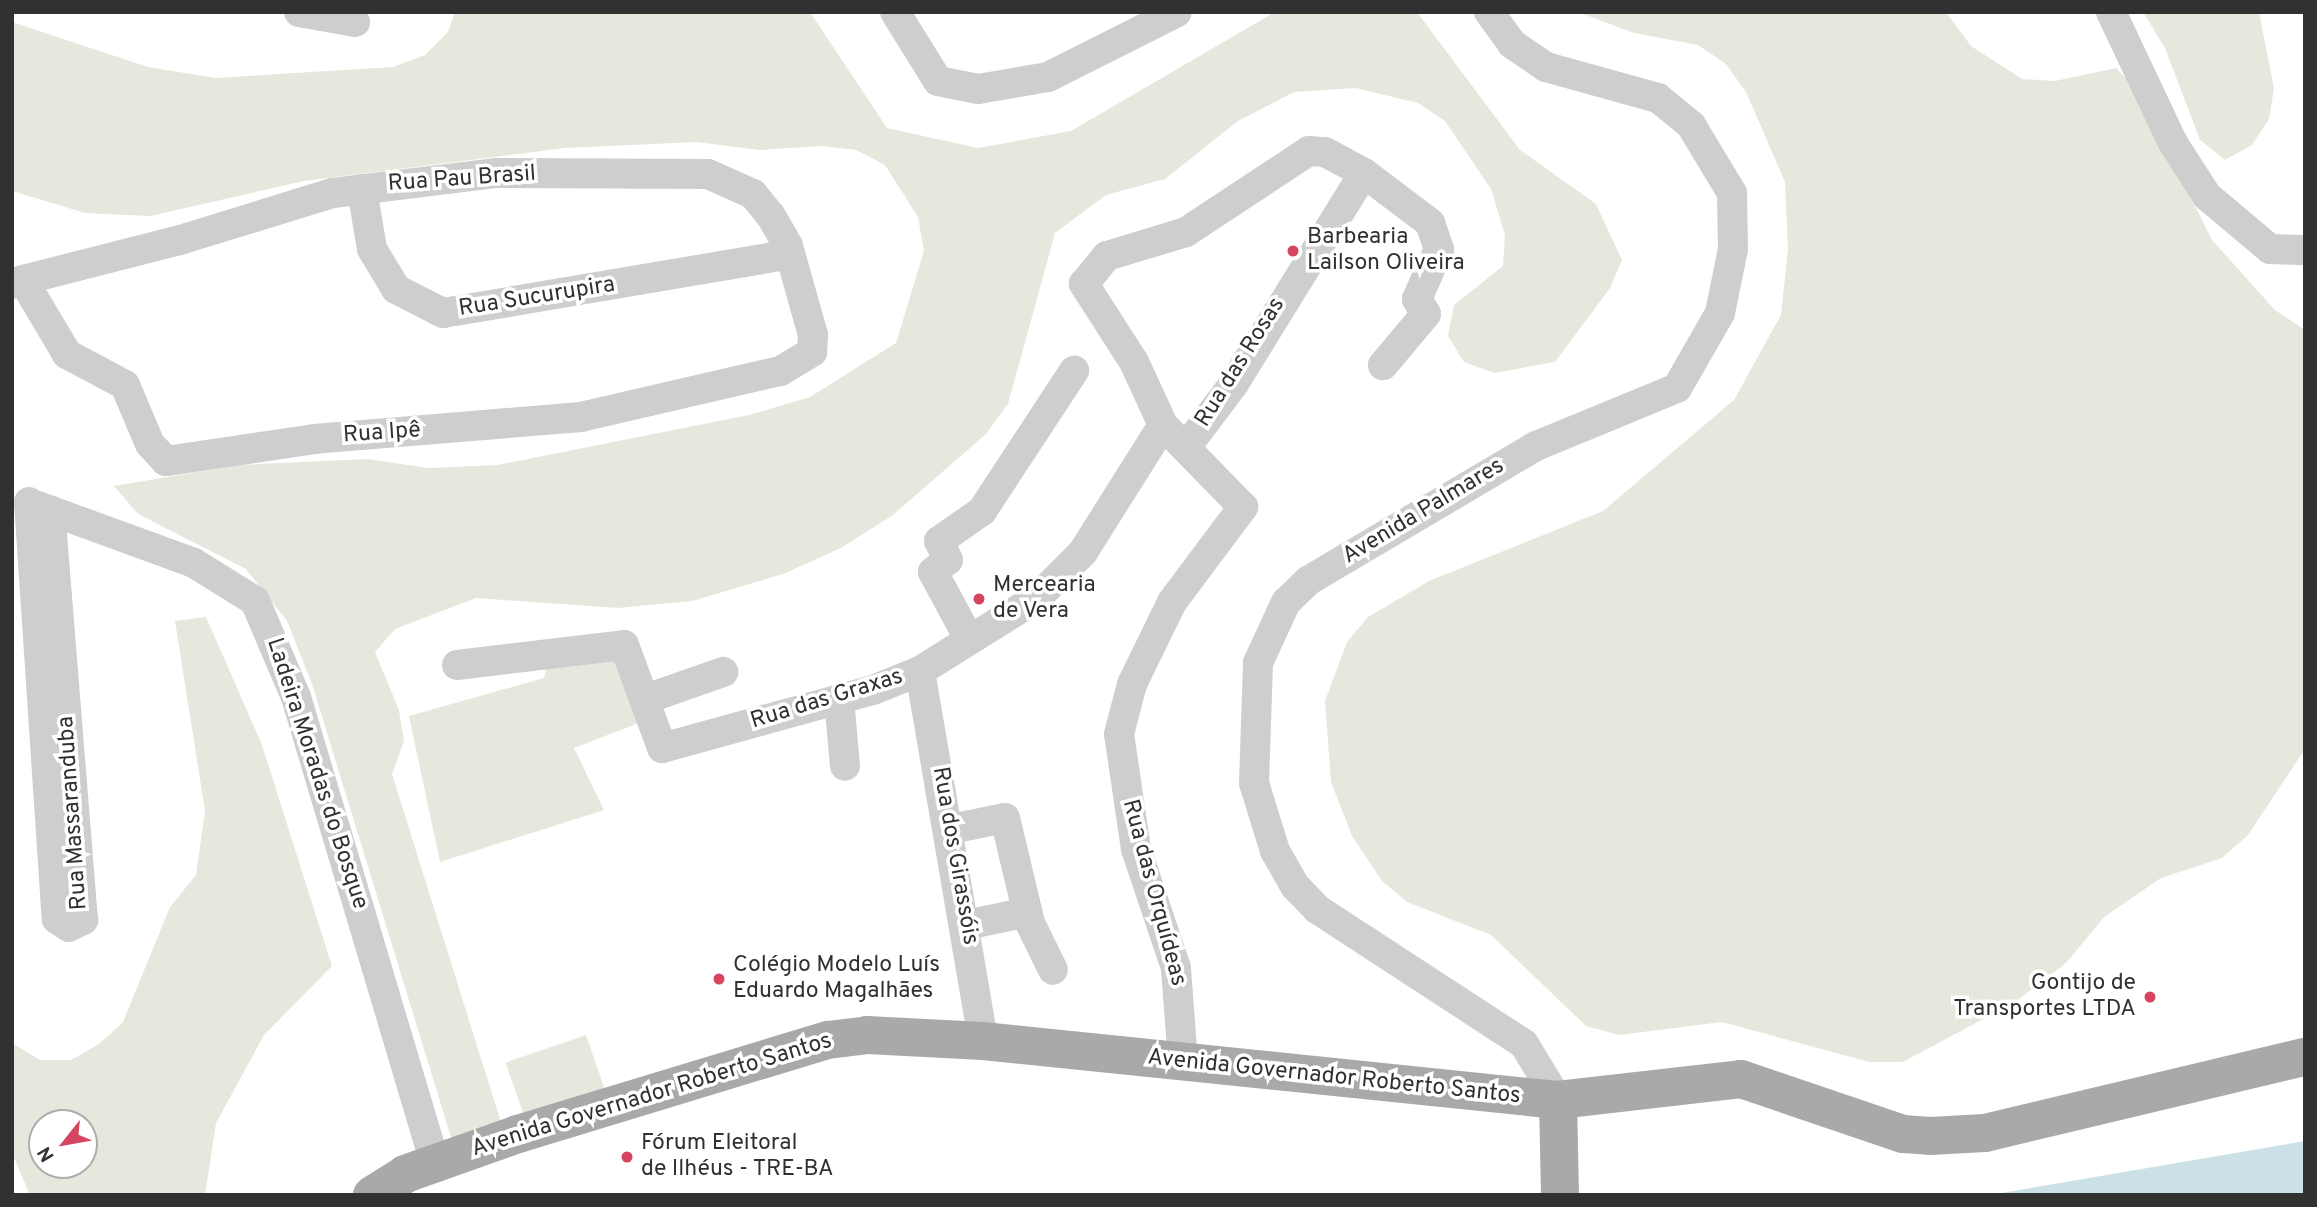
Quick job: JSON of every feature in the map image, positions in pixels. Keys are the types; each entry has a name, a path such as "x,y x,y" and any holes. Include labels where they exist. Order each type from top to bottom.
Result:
{"main road":[{"name":"Avenida Governador Roberto Santos","path":"372,1195 435,1163 828,1040 867,1035 983,1041 1558,1100 1741,1079 1903,1134 1963,1136 2305,1057"},
{"path":"1558,1100 1560,1195"}],"street":[{"path":"299,12 355,22"},
{"path":"895,12 938,81 978,89 1048,77 1177,12"},
{"name":"Avenida Palmares","path":"1489,12 1512,44 1546,67 1658,98 1691,125 1732,193 1733,249 1720,313 1677,388 1536,446 1308,581 1286,601 1258,663 1254,783 1275,851 1294,886 1317,909 1516,1037 1546,1072 1558,1100"},
{"path":"2110,12 2173,143 2207,196 2270,249 2305,250"},
{"path":"1187,446 1163,425 1115,335 1084,284 1107,256 1186,232 1309,151 1325,152 1364,173 1430,223 1439,249 1417,299 1426,314 1383,365"},
{"name":"Rua Pau Brasil","path":"18,282 362,188 497,173 708,174 753,194 790,254 813,335"},
{"name":"Rua das Rosas","path":"1187,446 1233,385 1364,173"},
{"name":"Rua Sucurupira","path":"362,188 372,249 396,289 443,313 790,254"},
{"name":"Rua Ipê","path":"18,282 67,354 125,385 150,444 166,461 314,439 581,417 780,371 811,352 813,335"},
{"path":"968,637 933,572 948,560 939,541 982,511 1074,371"},
{"name":"Rua das Graxas","path":"457,665 624,645 662,748 839,699 920,671 968,637 1037,598 1083,552 1163,425"},
{"name":"Rua das Orquídeas","path":"1184,1062 1176,968 1136,849 1119,734 1132,684 1172,601 1243,507 1187,446"},
{"name":"Rua Massaranduba","path":"30,503 54,701 62,815"},
{"name":"Ladeira Moradas do Bosque","path":"30,503 194,563 255,601 296,697 435,1163"},
{"name":"Rua dos Girassóis","path":"920,671 951,829 983,1041"},
{"path":"646,699 723,673"},
{"path":"839,699 845,766"},
{"path":"951,829 1005,818 1028,912 1053,970"},
{"path":"966,925 1028,912"}],"shaded area":[{"path":"455,12 810,12 887,128 978,148 1071,131 1275,12 1417,12 1520,150 1596,204 1622,260 1610,288 1555,362 1494,373 1464,362 1448,336 1454,305 1503,266 1505,235 1491,189 1445,121 1418,103 1356,88 1294,92 1238,121 1165,179 1106,195 1055,233 1008,404 986,434 893,515 841,548 783,574 692,601 618,608 476,598 395,629 375,652 399,710 404,741 392,774 504,1132 454,1147 312,684 287,621 246,569 138,514 114,486 239,465 367,459 429,468 498,465 749,415 810,397 896,343 924,251 918,217 885,165 856,150 822,146 759,150 697,142 565,148 304,181 150,216 85,213 12,191 12,22 148,67 215,78 393,67 425,55 448,32"},
{"path":"1578,12 1946,12 1971,46 2022,79 2055,81 2116,68 2137,90 2212,240 2275,310 2305,330 2305,749 2248,835 2222,858 2161,878 2104,917 2066,963 2015,1002 1903,1062 1869,1062 1722,1022 1619,1035 1586,1026 1491,935 1407,902 1382,881 1352,836 1331,782 1325,701 1347,642 1368,617 1429,581 1603,511 1734,400 1781,315 1788,249 1785,182 1746,92 1726,64 1698,45 1634,33"},
{"path":"2143,12 2259,12 2274,88 2269,119 2252,145 2225,160 2200,140 2165,48"},
{"path":"206,617 262,745 332,966 264,1035 216,1123 205,1195 30,1195 12,1153 12,1043 40,1060 71,1060 99,1044 123,1022 170,907 196,875 205,811 175,621"},
{"path":"614,661 639,723 574,748 604,810 440,862 409,716 544,678 547,665"},
{"path":"586,1035 608,1100 528,1128 506,1063"},
{"path":"2305,1141 2305,1195 1990,1195"}],"place":[{"name":"Barbearia Lailson Oliveira","path":"1293,251"},
{"name":"Mercearia de Vera","path":"979,599"},
{"name":"Colégio Modelo Luís Eduardo Magalhães","path":"719,979"},
{"name":"Gontijo de Transportes LTDA","path":"2150,997"},
{"name":"Fórum Eleitoral de Ilhéus - TRE-BA","path":"627,1157"}]}
